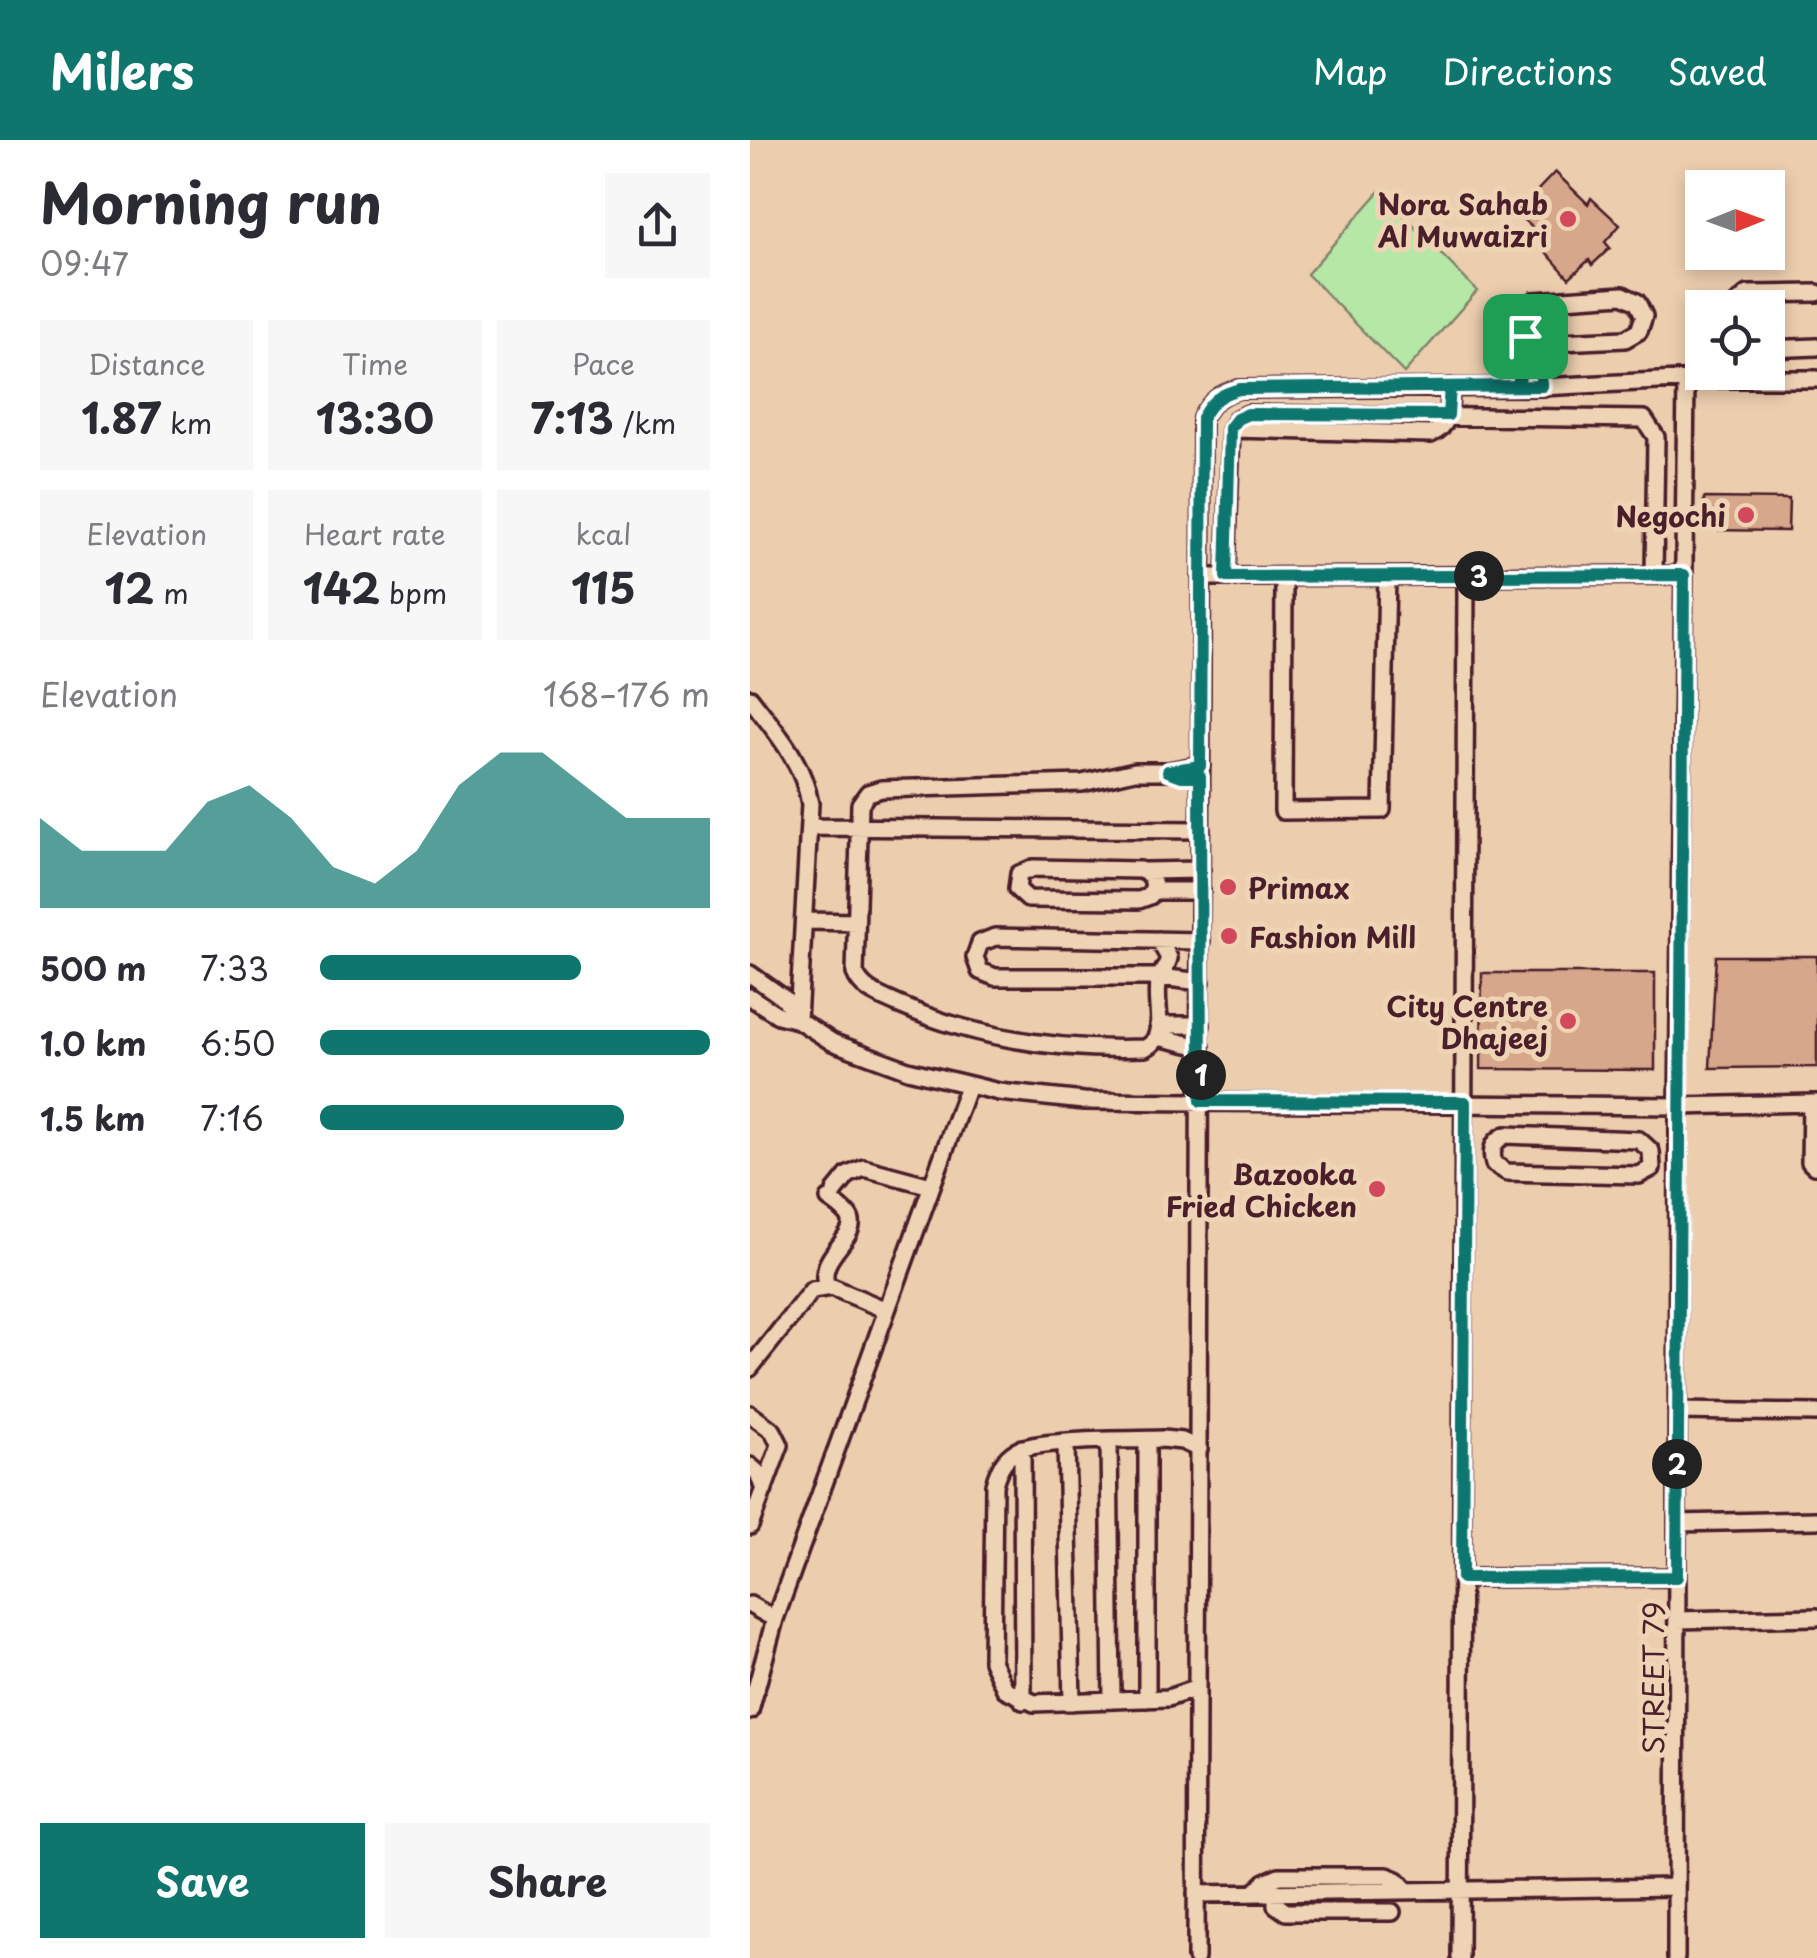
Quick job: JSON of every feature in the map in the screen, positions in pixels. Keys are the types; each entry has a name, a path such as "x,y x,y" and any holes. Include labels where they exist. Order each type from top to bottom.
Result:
{"street":[{"path":"1785,294 1817,294"},
{"path":"1517,386 1526,357 1520,316 1534,301 1623,296 1642,308 1643,324 1625,339 1538,343 1525,336"},
{"path":"1542,386 1539,360 1544,343"},
{"path":"1785,348 1817,346"},
{"path":"1196,1958 1202,418 1223,393 1240,389 1542,386 1685,378"},
{"path":"1785,378 1817,379"},
{"path":"1629,416 1630,382"},
{"path":"1448,415 1450,387"},
{"name":"STREET 79","path":"1676,1958 1678,1106 1685,484 1686,445 1695,390"},
{"path":"1226,577 1230,428 1248,414 1644,418 1656,437 1654,575"},
{"path":"1686,445 1704,444"},
{"path":"1685,484 1704,484"},
{"path":"1201,577 1684,575"},
{"path":"1284,577 1283,811 1342,811 1382,810 1387,576"},
{"path":"1460,1958 1466,576"},
{"path":"750,698 800,767 808,792 806,921 798,1020"},
{"path":"1158,940 1164,944 1169,958 1159,977 1158,1031 1151,1046 1066,1048 989,1035 929,1017 860,985 854,967 860,804 874,790 1082,784 1135,771 1168,771 1182,776 1200,771"},
{"path":"810,827 1200,830"},
{"path":"1200,870 1033,868 1019,874 1016,889 1028,899 1139,900 1153,891 1200,890"},
{"path":"1146,871 1154,880 1153,891"},
{"path":"806,921 856,922"},
{"path":"1200,982 1159,977 995,977 980,972 974,957 980,943 995,937 1201,940"},
{"path":"750,974 779,994 798,1020"},
{"path":"750,996 832,1042 896,1066 968,1086 1084,1102 1678,1106 1814,1103 1810,1162 1817,1164"},
{"path":"1158,1031 1200,1025"},
{"path":"1158,1031 1201,1047"},
{"path":"750,1710 775,1619 968,1086"},
{"path":"1591,1104 1591,1138"},
{"path":"1506,1135 1591,1138 1639,1140 1652,1150 1652,1168 1639,1174 1507,1172 1494,1164 1491,1154 1495,1143 1506,1135"},
{"path":"828,1286 826,1264 852,1224 832,1195 848,1174 864,1168 931,1186"},
{"path":"750,1368 806,1294 828,1286 886,1310"},
{"path":"1677,1411 1817,1413"},
{"path":"750,1414 773,1431 780,1445 750,1526"},
{"path":"1147,1698 1148,1440"},
{"path":"1197,1688 1168,1698 1023,1701 1005,1690 992,1661 994,1485 1002,1463 1022,1448 1066,1444 1182,1441 1199,1449"},
{"path":"1109,1442 1112,1700"},
{"path":"1066,1444 1072,1702"},
{"path":"1022,1448 1023,1701"},
{"path":"750,1466 761,1478 764,1490"},
{"path":"1677,1522 1817,1520"},
{"path":"1462,1578 1677,1577"},
{"path":"750,1605 775,1619"},
{"path":"1677,1620 1817,1617"},
{"path":"750,1642 764,1653"},
{"path":"1254,1893 1279,1876 1386,1876 1407,1890"},
{"path":"1196,1894 1676,1887"},
{"path":"1276,1892 1276,1905 1286,1912 1392,1912"}],"green space":[{"path":"1380,191 1477,291 1404,373 1307,274"}],"building":[{"name":"Nora Sahab Al Muwaizri","path":"1555,172 1588,204 1591,198 1620,225 1605,242 1610,248 1592,265 1589,260 1569,278 1539,244 1543,237 1516,213"},
{"name":"Negochi","path":"1704,498 1789,499 1788,531 1704,530"},
{"path":"1716,956 1817,956 1817,1067 1710,1068"},
{"name":"City Centre Dhajeej","path":"1482,973 1655,973 1655,1070 1481,1069"}],"place":[{"name":"Nora Sahab Al Muwaizri","path":"1568,219"},
{"name":"Negochi","path":"1746,515"},
{"name":"Primax","path":"1228,887"},
{"name":"Fashion Mill","path":"1229,936"},
{"name":"City Centre Dhajeej","path":"1568,1021"},
{"name":"Bazooka Fried Chicken","path":"1377,1189"}],"route":[{"path":"1525,336 1544,343 1539,360 1542,386 1450,387 1448,415 1248,414 1237,419 1230,428 1226,577 1684,575 1677,1577 1462,1578 1465,1102 1201,1101 1200,776 1168,771 1200,766 1202,418 1223,393 1240,389 1517,386 1526,357 1525,336"}]}
